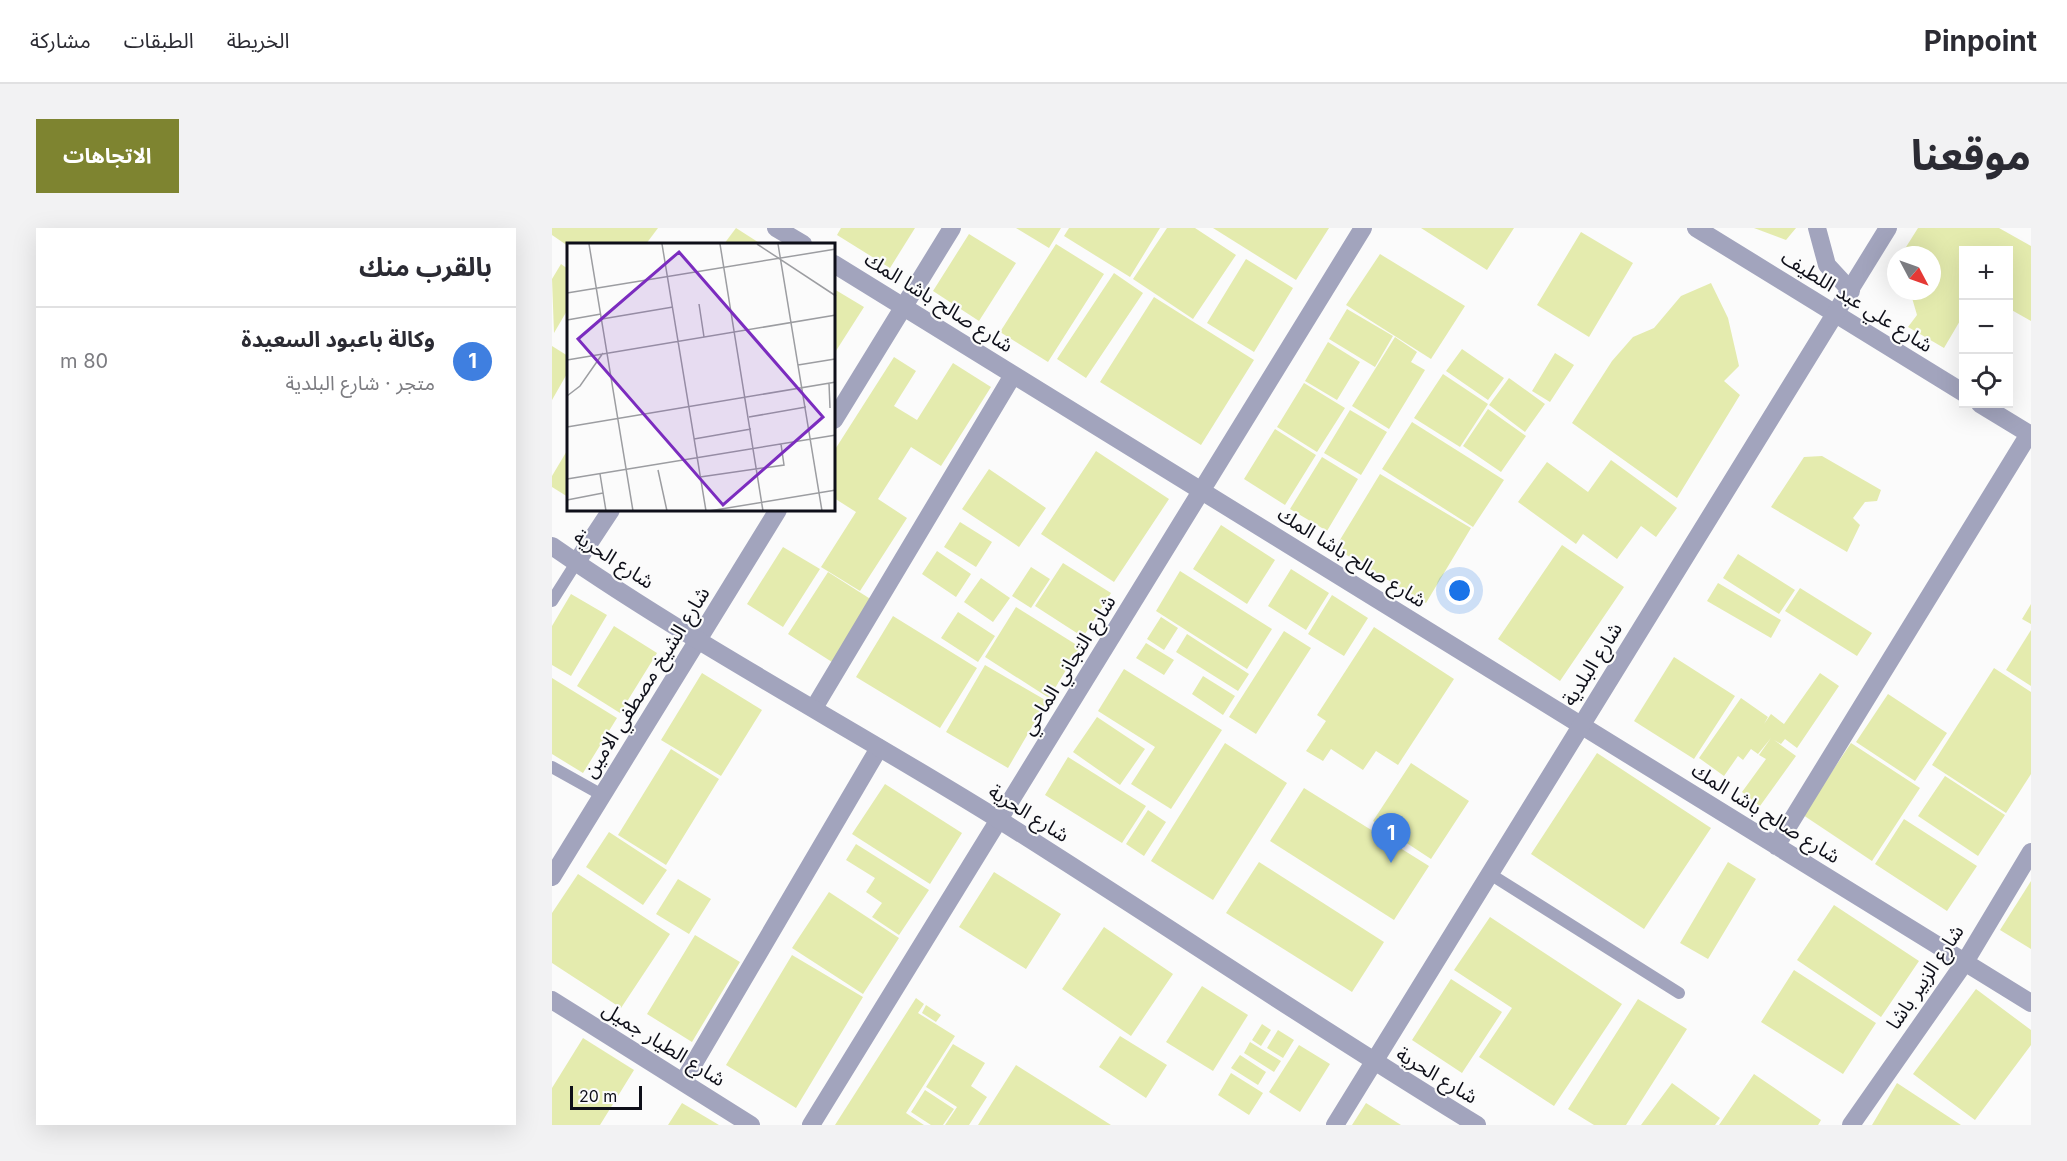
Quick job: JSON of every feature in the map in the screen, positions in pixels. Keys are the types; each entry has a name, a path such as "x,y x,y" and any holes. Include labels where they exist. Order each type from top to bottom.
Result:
{"street":[{"path":"776,228 796,243"},
{"path":"836,417 952,228"},
{"name":"شارع التجاني الماحي","path":"811,1125 1363,228"},
{"name":"شارع علي عبد اللطيف","path":"1696,228 1959,390"},
{"path":"1817,228 1827,266 1851,291"},
{"name":"شارع البلدية","path":"1335,1125 1837,315 1888,228"},
{"name":"شارع صالح باشا المك","path":"836,265 2031,1003"},
{"path":"813,708 1013,375"},
{"path":"1776,846 2030,434 1987,408"},
{"path":"576,562 610,512"},
{"name":"شارع الشيخ مصطفي الامين","path":"552,877 777,512"},
{"name":"شارع الحرية","path":"552,546 699,639 999,820 1374,1063 1477,1125"},
{"path":"683,1083 879,748"},
{"name":"شارع الزبير باشا","path":"1851,1125 1965,962 2031,852"},
{"name":"شارع الطيار جميل","path":"552,1000 751,1125"}],"lane":[{"path":"552,601 576,562"},
{"path":"552,767 602,795"},
{"path":"1490,874 1679,993"}],"building":[{"path":"552,228 658,228 647,243 567,243 567,245 552,235"},
{"path":"736,228 759,243 725,243"},
{"path":"841,228 915,228 890,268 837,235"},
{"path":"1016,228 1061,228 1049,248"},
{"path":"1069,228 1160,228 1130,277 1064,236"},
{"path":"1167,228 1195,228 1236,255 1193,319 1133,279"},
{"path":"1213,228 1329,228 1296,280"},
{"path":"1421,228 1514,228 1487,270"},
{"path":"1754,228 1796,228 1786,240"},
{"path":"1918,228 1999,228 2031,246 2031,321 2013,311 2013,246 1959,246 1959,322 1944,348 1908,327 1917,315 1913,300 1941,300 1941,246 1907,246"},
{"path":"1581,232 1633,263 1589,337 1537,305"},
{"path":"969,234 1016,263 979,321 933,291"},
{"path":"1056,244 1104,274 1048,362 1000,332"},
{"path":"1380,254 1465,306 1431,359 1346,305"},
{"path":"1246,259 1293,288 1254,352 1207,323"},
{"path":"561,264 567,268 567,311 554,333 552,279"},
{"path":"1114,273 1143,293 1086,378 1057,359"},
{"path":"1711,283 1728,318 1739,366 1724,381 1740,395 1677,498 1572,423 1612,361 1633,337 1654,328 1681,296"},
{"path":"836,290 864,307 836,351"},
{"path":"1154,297 1254,360 1201,445 1100,382"},
{"path":"1347,309 1393,336 1375,367 1329,339"},
{"path":"1395,337 1417,352 1411,362 1425,370 1389,429 1352,406"},
{"path":"1328,342 1360,362 1337,400 1305,381"},
{"path":"552,346 567,355 567,374 552,400"},
{"path":"1462,349 1504,378 1488,400 1446,371"},
{"path":"1555,353 1574,365 1550,402 1532,391"},
{"path":"894,357 916,371 894,406 917,420 953,363 991,387 941,466 911,447 878,499 907,518 860,591 821,567 856,512 836,499 836,448"},
{"path":"1443,374 1488,404 1460,447 1414,418"},
{"path":"1509,378 1545,404 1525,432 1489,405"},
{"path":"1304,383 1345,408 1317,452 1277,427"},
{"path":"1488,409 1526,436 1501,472 1463,446"},
{"path":"1350,410 1387,432 1361,475 1324,453"},
{"path":"1412,422 1504,480 1473,527 1382,469"},
{"path":"1275,429 1316,455 1285,505 1244,479"},
{"path":"567,451 567,496 552,487 552,476"},
{"path":"1096,451 1169,499 1114,582 1041,534"},
{"path":"1822,456 1881,490 1877,501 1865,502 1853,518 1860,525 1847,552 1771,507 1804,457"},
{"path":"1322,457 1358,479 1327,531 1290,509"},
{"path":"1611,460 1677,508 1656,537 1641,526 1617,559 1583,534 1576,544 1518,502 1547,462 1588,492"},
{"path":"989,469 1046,508 1019,547 962,509"},
{"path":"1380,474 1471,528 1426,603 1335,548"},
{"path":"960,522 992,542 976,567 944,547"},
{"path":"1221,525 1275,560 1247,604 1193,569"},
{"path":"1562,545 1624,587 1560,681 1498,639"},
{"path":"783,547 820,569 783,627 747,604"},
{"path":"937,551 971,574 956,597 922,574"},
{"path":"1738,554 1795,590 1779,614 1723,578"},
{"path":"1063,563 1111,593 1083,637 1035,606"},
{"path":"1031,567 1050,579 1031,608 1012,596"},
{"path":"1291,569 1329,593 1306,630 1268,606"},
{"path":"1180,571 1272,629 1247,669 1156,611"},
{"path":"828,572 872,600 832,662 788,634"},
{"path":"981,578 1010,598 993,622 964,602"},
{"path":"1718,583 1781,620 1771,638 1707,601"},
{"path":"1800,588 1872,633 1857,656 1785,611"},
{"path":"571,594 607,615 571,676 552,665 552,626"},
{"path":"1332,595 1368,618 1344,656 1308,634"},
{"path":"2031,604 2031,624 2022,619"},
{"path":"1016,607 1080,647 1049,698 985,657"},
{"path":"958,612 995,636 978,662 941,638"},
{"path":"893,616 977,668 940,728 856,677"},
{"path":"1161,617 1178,628 1164,650 1147,639"},
{"path":"614,626 657,653 620,713 577,686"},
{"path":"1374,627 1454,679 1398,765 1376,751 1363,770 1331,749 1323,761 1306,751 1326,721 1317,715"},
{"path":"2031,630 2031,686 2006,670"},
{"path":"1284,631 1311,648 1256,734 1229,717"},
{"path":"1187,634 1249,674 1238,691 1176,652"},
{"path":"1146,643 1174,660 1164,675 1136,658"},
{"path":"1674,657 1735,696 1694,759 1634,721"},
{"path":"985,665 1047,701 1008,768 946,732"},
{"path":"1994,668 2031,692 2031,774 2006,813 1932,765"},
{"path":"1124,669 1222,730 1171,809 1131,784 1155,747 1098,711"},
{"path":"702,673 762,710 721,776 661,740"},
{"path":"1820,673 1839,686 1797,748 1785,739 1781,744 1774,740 1796,756 1760,806 1742,792 1766,759 1759,755 1771,738 1758,754 1751,749 1743,760 1738,756 1724,776 1699,758 1741,698 1768,717 1764,724 1771,714 1784,724"},
{"path":"1203,676 1235,696 1223,715 1192,694"},
{"path":"552,678 617,718 583,773 552,754"},
{"path":"1888,694 1947,733 1915,781 1856,742"},
{"path":"1097,717 1145,749 1120,785 1073,752"},
{"path":"1225,743 1287,783 1213,900 1151,861"},
{"path":"1851,743 1920,788 1872,861 1803,815"},
{"path":"671,749 719,779 666,865 618,835"},
{"path":"1597,753 1711,828 1644,929 1531,854"},
{"path":"1068,757 1146,806 1122,843 1045,795"},
{"path":"1411,763 1469,801 1431,859 1373,821"},
{"path":"1945,776 2005,815 1978,856 1918,816"},
{"path":"885,784 962,833 930,884 852,834"},
{"path":"1304,788 1429,866 1394,920 1270,841"},
{"path":"1148,810 1166,822 1144,856 1126,844"},
{"path":"1904,819 1977,866 1947,911 1875,864"},
{"path":"609,832 667,870 643,905 586,867"},
{"path":"856,844 929,890 899,935 872,917 882,903 866,892 875,878 846,860"},
{"path":"1259,862 1384,942 1352,992 1226,913"},
{"path":"1728,862 1756,879 1708,959 1680,943"},
{"path":"994,872 1061,914 1026,969 959,927"},
{"path":"578,874 670,934 621,1008 552,963 552,913"},
{"path":"678,879 711,899 689,934 656,914"},
{"path":"2031,881 2031,949 2000,930"},
{"path":"829,892 899,938 863,994 792,948"},
{"path":"1834,905 1919,961 1881,1017 1797,960"},
{"path":"1490,917 1622,1004 1554,1106 1479,1057 1512,1008 1454,970"},
{"path":"1104,927 1173,974 1131,1036 1062,989"},
{"path":"695,935 740,962 692,1042 647,1014"},
{"path":"792,955 863,997 796,1108 726,1065"},
{"path":"1794,970 1876,1023 1843,1074 1761,1022"},
{"path":"1451,979 1502,1012 1462,1073 1412,1040"},
{"path":"1202,986 1248,1015 1213,1071 1166,1042"},
{"path":"1976,989 2031,1030 2031,1045 1975,1120 1913,1074"},
{"path":"916,998 924,1004 918,1013 955,1036 906,1113 924,1125 835,1125"},
{"path":"1638,999 1687,1029 1626,1125 1594,1125 1568,1109"},
{"path":"926,1005 941,1015 936,1022 922,1013"},
{"path":"1262,1024 1271,1030 1261,1046 1252,1040"},
{"path":"1278,1030 1294,1040 1283,1058 1267,1048"},
{"path":"1120,1036 1167,1065 1146,1098 1099,1067"},
{"path":"583,1038 634,1070 600,1125 552,1125 552,1088"},
{"path":"1250,1042 1281,1061 1274,1072 1244,1053"},
{"path":"953,1044 985,1063 971,1086 987,1097 969,1125 945,1125 957,1107 926,1087"},
{"path":"1299,1045 1330,1064 1300,1112 1269,1092"},
{"path":"1240,1055 1266,1072 1258,1085 1231,1068"},
{"path":"1016,1065 1111,1125 978,1125"},
{"path":"1231,1073 1263,1093 1249,1115 1218,1095"},
{"path":"1754,1074 1821,1120 1818,1125 1719,1125"},
{"path":"1672,1083 1720,1118 1715,1125 1641,1125"},
{"path":"1897,1083 1961,1125 1872,1125"},
{"path":"925,1090 954,1109 943,1125 931,1125 911,1112"},
{"path":"682,1103 719,1125 668,1125"},
{"path":"1366,1103 1401,1125 1352,1125"}],"place":[{"name":"وكالة باعبود السعيدة","path":"1391,863"}]}
